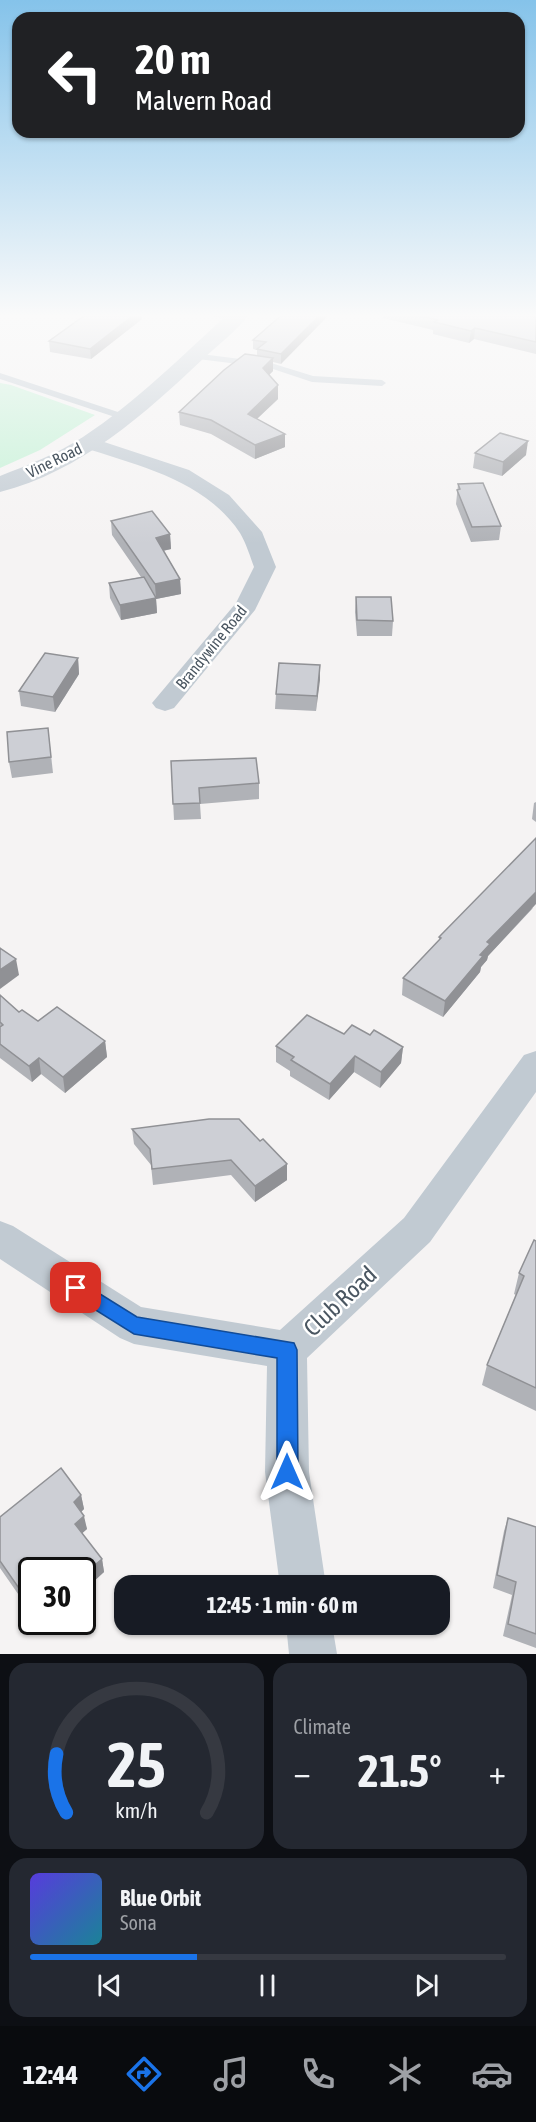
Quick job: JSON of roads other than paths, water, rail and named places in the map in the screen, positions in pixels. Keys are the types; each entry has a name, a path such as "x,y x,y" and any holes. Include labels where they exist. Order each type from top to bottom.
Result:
{"street":[{"name":"Vine Road","path":"0,485 35,471 89,443 154,390"},
{"name":"Brandywine Road","path":"89,443 182,474 222,499 251,532 265,567 247,605 165,703"},
{"name":"Club Road","path":"301,1575 287,1472 287,1350 417,1230 536,1065"},
{"path":"0,1238 134,1325 287,1350"},
{"path":"310,1635 313,1654"}],"lane":[{"path":"43,390 124,417"}]}
